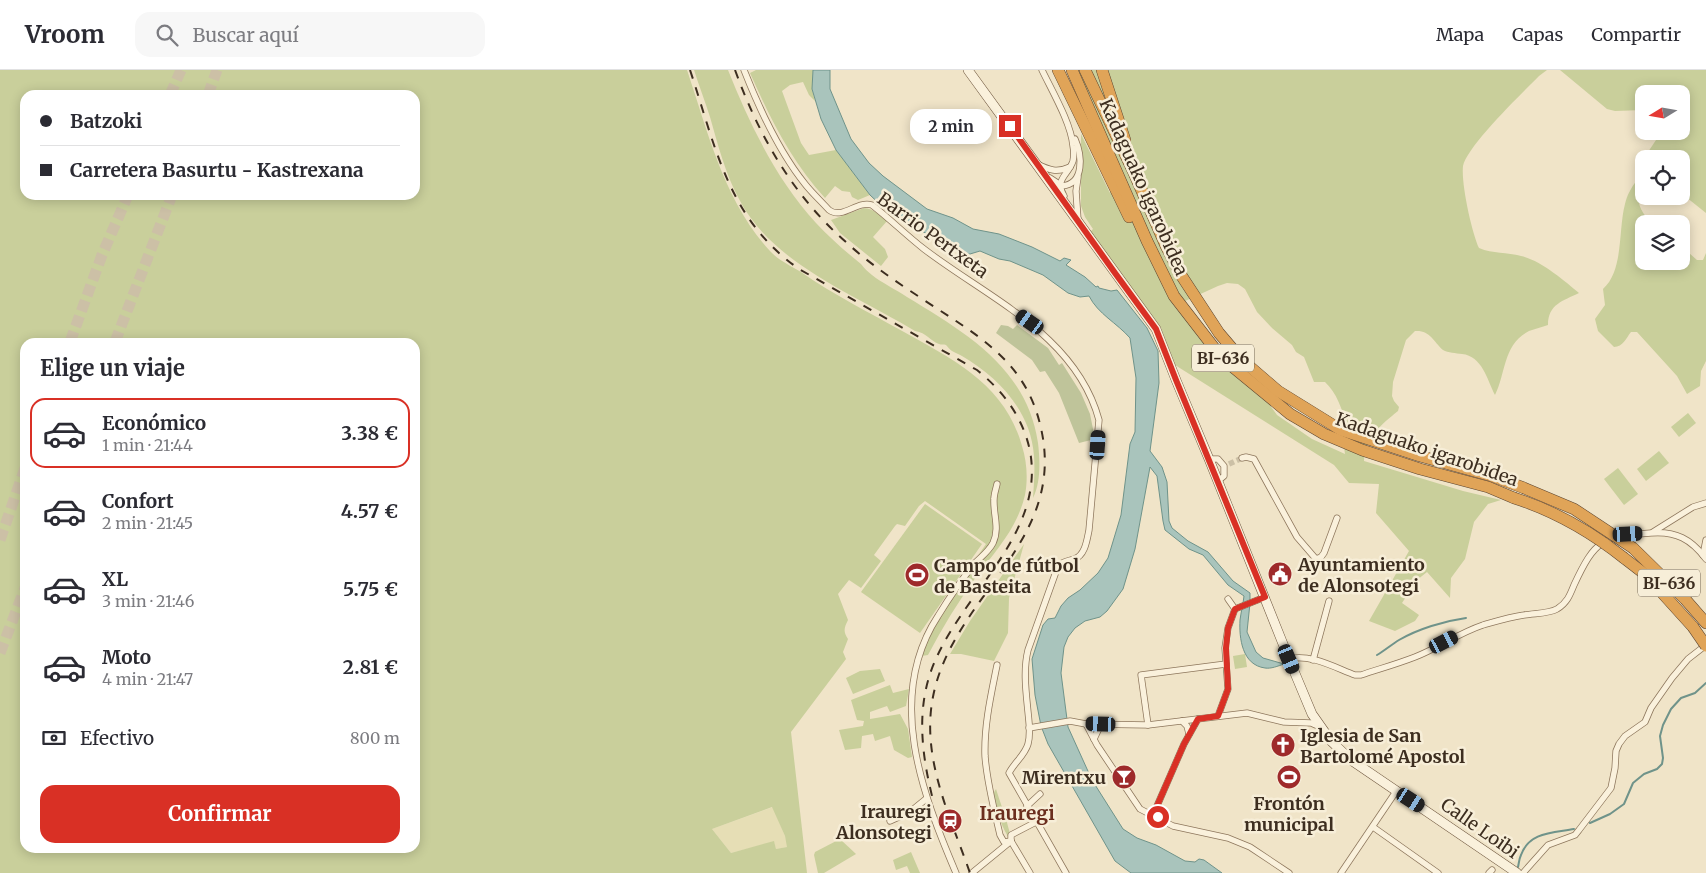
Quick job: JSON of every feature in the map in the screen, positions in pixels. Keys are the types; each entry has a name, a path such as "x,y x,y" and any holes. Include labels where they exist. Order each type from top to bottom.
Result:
{"highway":[{"path":"1058,70 1141,242 1158,274 1174,296"},
{"name":"Kadaguako igarobidea","path":"1072,70 1147,241 1174,296 1222,358 1290,414 1324,434 1362,450 1420,469 1488,487 1540,507 1598,537 1646,575 1693,627 1706,646"},
{"name":"Kadaguako igarobidea","path":"1085,70 1181,275 1219,333 1242,360 1278,391 1341,430 1420,456 1492,476 1574,509 1633,548 1653,566 1705,621"},
{"path":"1102,70 1134,173"}],"street":[{"name":"Barrio Pertxeta","path":"744,70 775,138 804,184 831,211 840,213 864,204 872,205 923,248 1030,322 1063,354 1088,389 1095,404 1099,420 1091,521 1085,546 1078,558 1058,566 1028,650 1026,680 1029,728"},
{"name":"Calle Loibi","path":"968,70 1156,329 1312,718 1339,750 1351,760 1517,873"},
{"path":"1042,70 1068,127 1076,140 1078,148 1080,168 1076,206 1078,222"},
{"path":"1068,127 1074,149 1073,161 1060,182 1060,186 1078,222"},
{"path":"1037,164 1051,171 1065,170 1070,167"},
{"path":"1037,164 1060,186 1069,186 1078,177"},
{"path":"1242,458 1254,459 1297,537 1316,559 1324,554 1337,518"},
{"path":"1209,459 1218,459 1226,465 1224,476 1218,481"},
{"path":"956,873 926,799 918,768 912,730 915,673 927,634 975,563 992,544 996,531 994,499 997,484"},
{"path":"1651,533 1693,507 1706,503"},
{"path":"1289,659 1296,657 1313,660 1355,675 1361,675 1416,657 1468,630 1515,616 1552,611 1566,602 1584,563 1597,546 1610,538 1628,534 1662,532 1674,534 1684,538 1705,557"},
{"path":"1705,557 1706,540"},
{"path":"1218,716 1228,689 1226,648 1228,628 1235,609 1265,597"},
{"path":"1228,600 1235,609"},
{"path":"1313,660 1329,601"},
{"path":"1523,873 1548,845 1575,835 1612,788 1616,751 1619,744 1625,736 1644,722 1651,708 1688,659 1706,646"},
{"path":"1148,725 1141,675 1226,664"},
{"path":"997,665 988,712 985,755 988,785 1000,836 1004,842 1011,841"},
{"path":"1066,873 1010,773 1026,748 1029,728 1070,721 1086,724 1148,725 1247,713 1284,722 1303,723 1325,733"},
{"path":"1303,723 1312,718"},
{"path":"1158,817 1156,812 1157,806 1189,734 1198,719"},
{"path":"1182,721 1189,734"},
{"path":"1086,724 1140,809 1174,826 1228,838 1250,847 1289,873"},
{"path":"1094,739 1101,724"},
{"path":"1341,873 1397,790"},
{"path":"1027,806 1040,794"},
{"path":"1390,800 1401,797 1411,800"},
{"path":"890,821 910,812 926,799"},
{"path":"1144,811 1157,806"},
{"path":"1030,873 1011,841 1011,835 1036,822"},
{"path":"1373,827 1438,873"},
{"path":"972,873 1011,841"}],"shaded area":[{"path":"773,807 788,847 776,849 774,842 731,853 712,829"}],"green space":[{"path":"0,70 687,70 710,141 729,188 754,231 770,251 781,260 852,304 942,353 976,377 1004,407 1014,425 1025,458 1026,489 1017,518 963,596 928,655 922,656 919,649 924,634 986,544 925,501 919,506 905,526 897,524 895,526 874,555 881,561 861,588 849,580 838,594 848,620 845,634 848,639 843,652 846,659 791,732 807,873 0,873","holes":["772,807 785,836 787,847 776,849 774,841 731,853 712,829"]},
{"path":"694,70 728,70 745,111 776,170 802,206 827,234 869,273 951,324 990,355 1007,373 1021,394 1032,417 1038,443 1039,478 1033,498 1034,456 1032,440 1027,424 1019,410 1000,385 975,364 952,351 946,345 940,344 915,331 817,276 772,242 754,222 739,199 722,159"},
{"path":"756,70 813,70 812,89 815,101 809,95 803,82 790,85 782,91 801,143 809,155 836,150 870,195 858,200 852,197 850,192 842,191 835,186 825,198 802,169 782,138 750,73"},
{"path":"1069,70 1547,70 1509,106 1474,146 1463,166 1465,196 1479,248 1528,258 1552,272 1579,293 1562,301 1554,308 1548,325 1529,331 1514,343 1506,360 1495,395 1483,369 1474,359 1462,354 1445,351 1428,334 1415,331 1406,340 1393,382 1392,396 1399,407 1398,411 1375,432 1367,445 1365,453 1364,461 1463,491 1501,500 1488,504 1474,522 1465,559 1451,578 1450,598 1427,572 1417,580 1402,603 1419,615 1415,621 1395,631 1369,621 1409,551 1376,513 1379,484 1349,483 1334,465 1175,365 1161,328 1090,232 1093,229 1085,217 1081,206 1081,134 1110,193 1111,188","holes":["1227,283 1238,284 1245,289 1257,312 1292,345 1296,352 1304,357 1314,382 1325,382 1333,391 1343,414 1345,454 1312,439 1277,415 1246,372 1223,351 1183,302"]},
{"path":"1560,70 1706,70 1706,213 1690,200 1690,150 1649,150 1656,140 1690,140 1690,85 1635,85 1635,110 1615,111 1607,109"},
{"path":"1635,183 1635,205 1640,205 1645,215 1635,215 1635,270 1690,270 1690,254 1697,260 1703,260 1706,253 1706,361 1701,371 1700,386 1687,394 1677,376 1637,332 1631,332 1622,344 1614,347 1598,331 1595,319 1605,305 1603,289 1610,281 1617,261 1623,214 1630,192"},
{"path":"864,208 874,211 887,221 873,237 885,249 888,257 881,266 840,233 831,220"},
{"path":"1001,325 1013,329 1017,325 1048,348 1059,365 1062,363 1081,393 1090,414 1095,439 1079,443 1059,393 1045,371 1040,372 1032,360 996,333"},
{"path":"1688,413 1696,423 1679,437 1671,427"},
{"path":"1659,451 1669,463 1646,481 1637,469"},
{"path":"1618,468 1638,494 1624,505 1604,479"},
{"name":"Campo de fútbol de Basteita","path":"925,504 982,544 920,633 861,592"},
{"path":"1024,544 1009,598 1008,633 994,661 961,654 950,654 970,621"},
{"path":"1245,654 1247,667 1235,669 1233,656"},
{"path":"880,669 885,681 853,694 846,678 860,671"},
{"path":"890,685 893,693 909,689 906,706 890,712 887,706 870,712 870,719 900,714 908,729 912,757 908,758 894,750 890,736 875,741 873,734 862,736 861,748 845,750 839,730 863,726 864,721 857,720 851,700"},
{"path":"996,789 1011,841 998,813 993,794"},
{"path":"840,839 856,854 824,873 818,873 815,852"},
{"path":"911,852 920,873 910,873 907,866 896,870 893,860"}],"water":[{"path":"813,70 830,70 830,89 851,139 869,163 883,176 927,209 953,218 973,229 999,234 1060,261 1064,258 1071,260 1066,265 1085,277 1096,287 1111,291 1117,290 1147,328 1158,351 1159,383 1150,451 1162,467 1167,482 1169,521 1172,528 1188,541 1208,552 1233,581 1250,593 1247,632 1256,652 1263,658 1284,664 1265,668 1251,662 1241,642 1240,620 1244,596 1228,585 1203,555 1189,549 1165,530 1157,476 1150,467 1135,549 1123,589 1107,611 1100,617 1085,621 1075,628 1068,637 1064,647 1061,673 1068,727 1092,780 1123,829 1137,838 1156,845 1185,861 1195,862 1199,859 1204,860 1222,873 1131,873 1115,861 1048,744 1041,726 1035,695 1032,659 1043,625 1048,619 1055,618 1061,606 1068,598 1080,590 1098,573 1108,558 1121,515 1130,444 1135,432 1136,378 1130,338 1097,308 1089,296 1080,297 1068,293 1043,275 980,251 962,254 945,239 931,236 887,211 870,195 836,150 821,119 812,89"}],"waterway":[{"path":"1377,655 1414,632 1440,623 1466,618"},
{"path":"1590,823 1610,814 1624,804 1633,783 1662,764 1660,736 1671,709 1681,698 1695,693 1706,683"},
{"path":"1518,867 1521,855 1530,842 1543,835 1574,829"}],"tunnel":[{"path":"172,90 181,70"},
{"path":"210,90 217,70"},
{"path":"71,338 102,255 126,200"},
{"path":"117,338 170,200"},
{"path":"1229,464 1242,458"},
{"path":"0,540 20,482"},
{"path":"0,653 20,601"}],"railway":[{"path":"690,70 717,154 728,180 740,205 756,228 775,249 799,269 977,370 1011,406 1027,439 1030,451 1031,482 1025,512 996,566 959,618 942,646 930,674 923,706 922,723 924,755 934,804"},
{"path":"735,70 744,94 767,141 794,185 810,205 828,225 865,258 892,279 959,323 994,349 1022,381 1032,401 1040,424 1045,467 1038,505 1022,539 957,635 940,671 931,710 930,731 936,773 948,814 970,873"}],"place":[{"name":"Ayuntamiento de Alonsotegi","path":"1280,574"},
{"name":"Campo de fútbol de Basteita","path":"917,575"},
{"name":"Iglesia de San Bartolomé Apostol","path":"1283,745"},
{"name":"Mirentxu","path":"1124,777"},
{"name":"Frontón municipal","path":"1289,777"},
{"name":"Irauregi Alonsotegi","path":"950,821"}],"district":[{"name":"Irauregi","path":"1017,813"}],"route":[{"path":"1010,126 1156,329 1265,597 1235,609 1228,628 1226,648 1228,689 1218,716 1198,719 1189,734 1157,806 1156,812 1158,817"}]}
